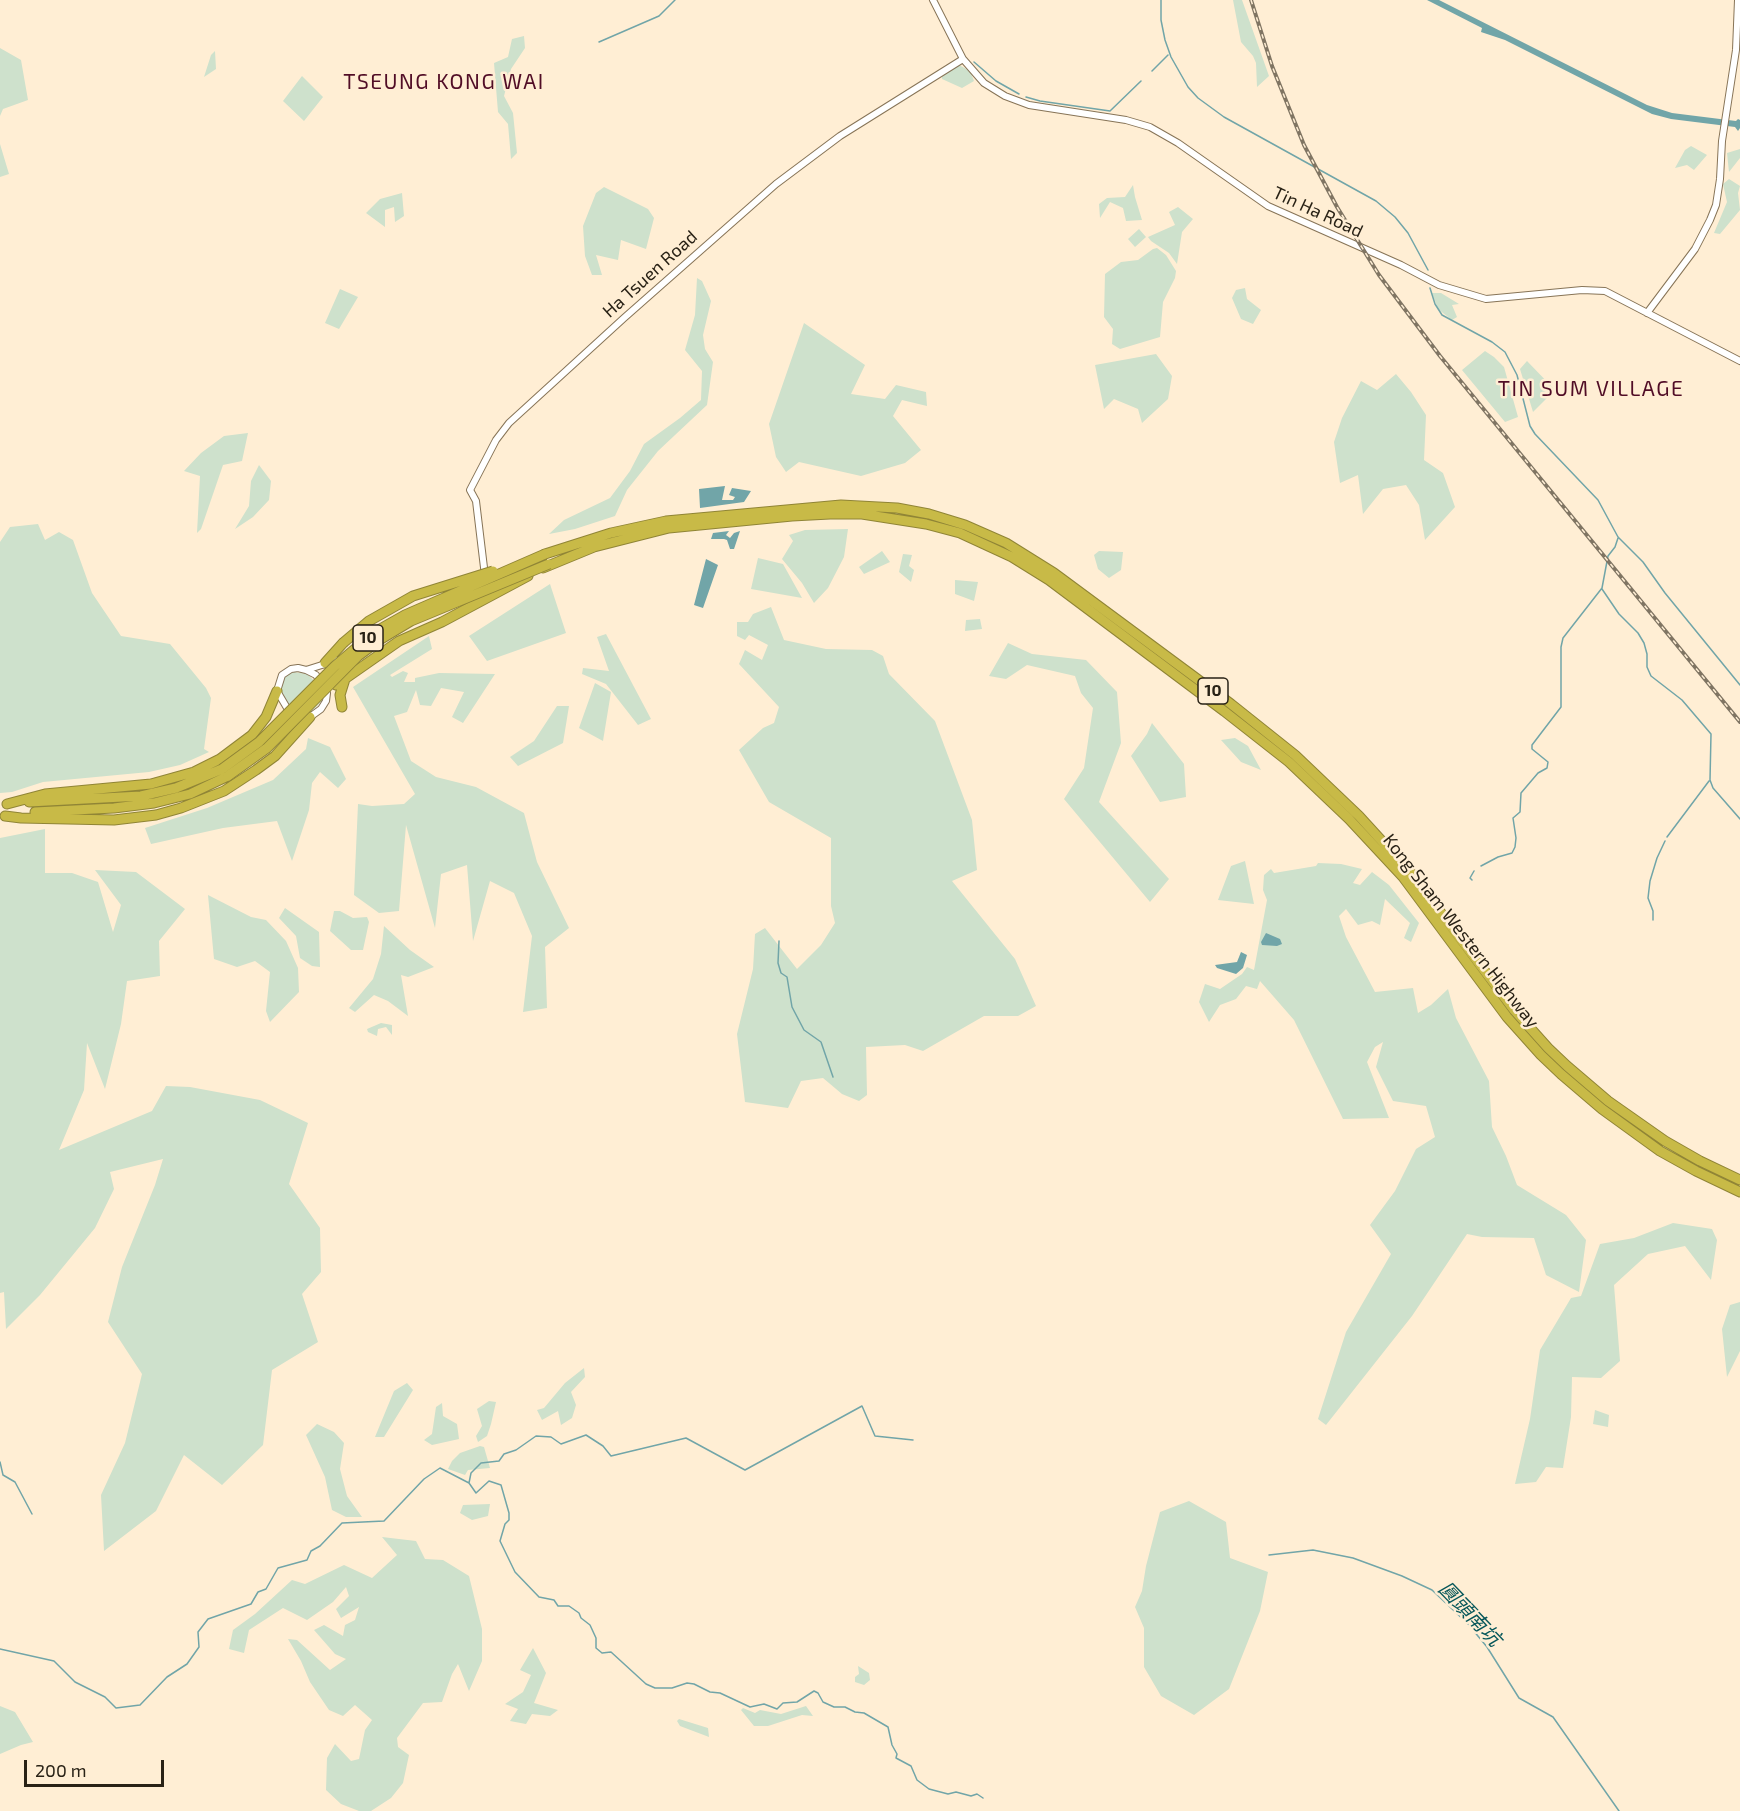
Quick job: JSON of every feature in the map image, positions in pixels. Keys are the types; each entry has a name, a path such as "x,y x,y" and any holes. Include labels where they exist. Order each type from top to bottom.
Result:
{"highway":[{"name":"Kong Sham Western Highway","path":"2,816 25,812 114,808 154,803 190,794 225,772 260,742 344,657 375,633 405,615 602,535 656,523 703,517 841,505 897,508 929,514 965,525 1006,543 1054,573 1231,704 1294,755 1359,816 1392,851 1437,905 1514,1010 1567,1066 1608,1101 1665,1141 1740,1180"},
{"name":"Kong Sham Western Highway","path":"547,559 669,528 792,516 862,514 916,522 960,533 1021,562 1049,579 1268,744 1349,819 1402,877 1507,1017 1561,1074 1602,1109 1660,1151 1740,1192"},
{"path":"325,663 343,643 369,621 413,596 547,559"},
{"path":"336,685 399,641 456,615 547,559"},
{"path":"342,707 340,691 345,679"},
{"path":"4,804 45,794 151,784 194,772 220,759 252,735 266,717 277,691"},
{"path":"2,816 114,820 149,816 181,808 224,791 256,770 275,756 310,717"},
{"name":"Kong Sham Western Highway","path":"4,804 116,799 148,795 225,772"}],"street":[{"name":"Tin Ha Road","path":"933,0 963,59 984,83 1019,102 1126,120 1161,132 1268,206 1439,285 1473,296 1497,299 1597,290 1610,293 1740,361"},
{"path":"1647,313 1695,249 1710,220 1719,188 1723,132 1729,106 1736,50 1738,0"},
{"name":"Ha Tsuen Road","path":"357,654 381,634 413,614 485,584 485,561 476,501 470,490 496,440 509,423 776,184 836,138 963,59"},
{"path":"306,670 357,654"},
{"path":"327,693 336,685 357,654"},
{"path":"295,669 306,670 316,675 327,693 326,701 321,709 310,717 302,717 284,704 277,691 279,680 286,672 295,669"}],"green space":[{"path":"1233,0 1242,0 1269,76 1257,87 1256,63 1241,42"},
{"path":"524,36 525,48 511,69 504,96 513,113 517,153 511,159 508,124 498,112 494,63 508,57 512,39"},
{"path":"0,48 21,60 28,100 3,109 0,116"},
{"path":"215,51 216,69 204,77 211,55"},
{"path":"959,65 970,71 974,81 962,88 942,79 942,75"},
{"path":"302,76 323,97 304,121 283,101"},
{"path":"0,144 9,174 0,177"},
{"path":"1691,146 1707,155 1694,170 1687,165 1675,168 1685,150"},
{"path":"1740,149 1740,158 1729,172 1727,153"},
{"path":"1729,179 1740,186 1738,193 1740,210 1720,234 1714,233 1727,202 1723,184"},
{"path":"1133,185 1142,220 1126,221 1123,208 1110,202 1100,218 1099,204 1107,198 1125,197"},
{"path":"604,187 648,209 654,218 646,249 621,240 618,260 596,255 602,275 592,275 585,256 583,226 596,193"},
{"path":"402,193 404,216 395,222 394,207 385,210 385,227 366,213 380,199"},
{"path":"1178,207 1193,219 1182,232 1177,264 1169,253 1148,237 1175,225 1169,212"},
{"path":"1139,229 1146,237 1135,247 1128,239"},
{"path":"1157,248 1166,255 1176,271 1163,302 1160,337 1120,349 1112,344 1113,329 1104,317 1105,274 1121,262 1138,260"},
{"path":"697,278 702,281 711,301 703,335 705,349 713,362 707,405 658,451 627,490 615,516 575,529 549,534 564,520 610,498 630,471 644,444 701,400 702,371 685,350 695,315"},
{"path":"1245,288 1247,299 1261,310 1253,324 1241,319 1232,298 1236,290"},
{"path":"340,289 358,297 339,329 325,323"},
{"path":"1432,293 1441,293 1459,304 1452,305 1457,317 1452,320 1438,309"},
{"path":"804,323 865,365 851,394 885,399 896,385 926,392 927,406 902,400 893,416 921,450 905,463 861,476 799,462 786,472 776,457 769,424"},
{"path":"1485,351 1504,367 1518,417 1505,422 1462,370"},
{"path":"1156,354 1172,376 1168,399 1142,423 1138,409 1114,399 1104,409 1095,365"},
{"path":"1527,361 1555,390 1533,412 1520,369"},
{"path":"1396,374 1426,415 1424,460 1443,473 1455,507 1425,540 1419,505 1406,485 1383,489 1363,514 1358,475 1340,483 1334,442 1342,418 1361,381 1377,390"},
{"path":"248,433 242,461 223,465 201,529 197,533 200,476 184,471 201,453 224,436"},
{"path":"259,465 271,481 269,500 253,517 235,529 249,506 251,481"},
{"path":"38,524 45,540 59,532 73,540 92,593 121,636 170,644 206,688 211,698 204,749 209,752 180,765 149,772 43,782 12,792 0,793 0,542 10,527"},
{"path":"848,529 844,557 828,588 814,603 802,583 782,559 793,541 789,535 805,530"},
{"path":"882,551 890,562 864,574 859,567"},
{"path":"1099,551 1123,552 1121,570 1109,578 1098,569 1094,555"},
{"path":"903,554 912,555 909,566 914,570 911,582 899,572"},
{"path":"758,558 783,564 802,598 751,589"},
{"path":"955,580 978,582 974,601 955,594"},
{"path":"550,584 566,633 487,661 469,636"},
{"path":"771,607 784,640 826,649 872,650 883,656 889,674 935,721 972,820 977,870 952,881 1015,959 1036,1006 1018,1016 984,1016 923,1051 905,1045 866,1047 867,1095 859,1101 842,1094 823,1078 801,1081 788,1108 745,1102 737,1034 753,969 755,934 765,928 797,969 821,945 835,923 831,906 831,838 769,802 739,750 763,728 774,723 779,707 739,664 745,650 762,660 768,645 749,635 745,640 737,636 737,622 748,622 753,614"},
{"path":"980,619 982,629 965,631 966,620"},
{"path":"606,634 651,719 638,725 606,684 582,674 583,668 609,671 597,637"},
{"path":"429,636 432,649 390,675 392,677 403,671 408,673 404,682 415,682 415,678 439,673 495,674 463,723 452,717 464,692 441,688 431,706 420,705 416,690 407,712 394,716 411,761 436,777 476,787 524,813 537,862 569,928 545,947 547,1008 523,1012 532,936 514,893 490,881 473,941 467,865 441,874 435,928 406,825 399,911 379,913 354,895 358,804 372,806 404,804 415,794 353,687"},
{"path":"1008,643 1032,654 1086,660 1117,692 1121,743 1099,802 1169,879 1150,902 1064,799 1084,768 1093,708 1081,693 1075,676 1027,665 1006,679 989,676"},
{"path":"294,672 307,674 320,686 322,701 311,712 296,710 282,694 282,681"},
{"path":"595,683 611,692 603,741 579,728"},
{"path":"557,706 569,706 563,743 518,766 510,757 534,741"},
{"path":"1152,723 1184,764 1186,797 1160,802 1131,756"},
{"path":"308,738 330,747 346,779 338,788 320,772 312,783 309,810 292,861 277,821 223,828 151,844 145,828 207,808 273,780 306,749"},
{"path":"1235,738 1248,746 1261,770 1241,762 1221,740"},
{"path":"45,829 45,873 72,873 98,882 113,932 121,905 95,870 136,872 185,909 159,941 160,976 127,981 121,1024 105,1089 87,1043 84,1090 59,1150 152,1111 166,1086 190,1087 260,1100 308,1123 289,1184 320,1228 321,1272 302,1294 318,1342 272,1370 263,1445 222,1485 184,1455 156,1511 104,1551 101,1495 125,1443 142,1374 108,1322 122,1267 163,1159 110,1172 114,1189 95,1228 40,1295 6,1329 4,1292 0,1293 0,838"},
{"path":"1245,861 1254,904 1218,900 1231,866"},
{"path":"1318,863 1341,864 1362,869 1353,883 1360,885 1372,872 1389,885 1419,923 1411,942 1404,938 1410,923 1385,899 1380,925 1372,921 1358,925 1346,909 1339,916 1346,937 1375,992 1413,988 1418,1013 1431,1005 1448,989 1456,1018 1489,1081 1492,1127 1517,1185 1566,1215 1586,1240 1579,1292 1546,1275 1534,1238 1482,1237 1467,1234 1412,1316 1326,1425 1318,1419 1346,1332 1391,1254 1370,1225 1395,1191 1416,1149 1435,1137 1426,1106 1393,1101 1376,1067 1383,1042 1375,1047 1367,1062 1389,1118 1343,1119 1294,1020 1260,981 1257,989 1246,986 1236,999 1220,1005 1209,1022 1199,1002 1205,984 1220,989 1242,974 1247,967 1254,970 1267,900 1263,890 1264,875 1271,869 1274,873 1316,866"},
{"path":"208,895 251,917 266,920 286,941 298,968 299,992 270,1022 266,1011 270,972 255,961 237,967 214,959"},
{"path":"285,908 319,932 320,967 312,966 300,958 296,936 279,918"},
{"path":"334,911 340,911 353,918 367,917 369,922 363,950 351,950 330,931"},
{"path":"384,926 410,950 434,967 408,977 401,975 408,1016 388,1001 374,995 355,1012 349,1008 373,979 381,954"},
{"path":"381,1023 392,1025 392,1035 386,1027 378,1029 377,1036 368,1032 367,1029"},
{"path":"1673,1223 1712,1229 1717,1240 1711,1280 1685,1246 1648,1254 1614,1285 1620,1361 1601,1378 1572,1377 1571,1417 1563,1468 1546,1467 1536,1482 1515,1484 1530,1419 1540,1350 1571,1298 1581,1296 1600,1244 1634,1238"},
{"path":"1740,1302 1740,1351 1727,1377 1722,1329 1730,1305"},
{"path":"584,1368 585,1377 571,1392 576,1405 572,1418 561,1425 558,1411 542,1420 537,1410 544,1408 565,1383"},
{"path":"407,1383 413,1390 384,1437 375,1437 394,1391"},
{"path":"489,1401 496,1402 491,1424 487,1436 478,1442 476,1436 482,1426 477,1409"},
{"path":"442,1403 443,1416 457,1424 459,1439 432,1445 424,1440 432,1434 436,1407"},
{"path":"1595,1410 1609,1415 1608,1427 1593,1424"},
{"path":"317,1424 334,1432 344,1443 340,1469 347,1496 362,1517 346,1517 332,1510 325,1477 306,1435"},
{"path":"480,1446 484,1447 490,1468 468,1470 465,1475 448,1469 460,1453"},
{"path":"1189,1501 1226,1522 1230,1558 1268,1572 1260,1611 1229,1689 1194,1715 1161,1696 1144,1667 1144,1628 1135,1607 1142,1591 1160,1512"},
{"path":"490,1504 488,1516 472,1520 460,1513 463,1505"},
{"path":"382,1537 416,1541 425,1559 443,1560 469,1576 482,1629 482,1661 469,1691 458,1664 442,1702 423,1703 397,1738 398,1747 409,1755 403,1783 391,1798 371,1811 359,1811 341,1804 326,1790 327,1758 335,1744 351,1761 359,1759 365,1730 372,1720 355,1705 343,1716 329,1710 310,1682 288,1639 297,1640 330,1670 346,1659 335,1654 314,1630 324,1625 343,1636 345,1625 355,1620 359,1607 341,1618 336,1609 349,1596 346,1587 333,1602 307,1620 283,1608 249,1630 244,1653 229,1649 233,1630 255,1614 292,1580 305,1584 344,1565 372,1578 397,1555"},
{"path":"533,1648 546,1673 534,1703 558,1710 550,1716 532,1714 526,1724 510,1721 518,1709 505,1704 523,1692 531,1675 520,1670"},
{"path":"858,1666 869,1673 870,1680 864,1685 855,1682 855,1677 859,1674"},
{"path":"0,1706 15,1712 33,1742 0,1754"},
{"path":"806,1706 813,1716 802,1715 768,1726 754,1726 741,1710 743,1708 755,1713 760,1710 781,1714"},
{"path":"679,1719 708,1728 709,1737 680,1726 677,1721"}],"water":[{"path":"1427,0 1439,0 1647,105 1672,113 1736,121 1738,119 1740,128 1738,131 1735,127 1671,119 1652,114 1505,40 1481,32 1482,28"},
{"path":"725,486 722,500 733,500 735,497 729,495 732,488 751,491 744,502 700,508 699,489"},
{"path":"729,531 726,535 730,538 734,533 740,531 734,549 730,549 727,540 711,539 713,533"},
{"path":"706,559 718,565 703,608 694,605"},
{"path":"1266,933 1280,939 1282,944 1262,945 1261,942"},
{"path":"1241,952 1247,955 1243,968 1236,974 1217,968 1215,965 1237,962"}],"waterway":[{"path":"599,42 659,16 675,0"},
{"path":"1161,0 1161,20 1171,57 1188,87 1198,98 1224,117 1376,201 1395,217 1408,233 1428,270"},
{"path":"1152,71 1168,55"},
{"path":"974,62 996,81 1019,94"},
{"path":"1026,97 1110,111 1141,81"},
{"path":"1430,288 1435,304 1442,315 1492,342 1505,352 1517,375 1530,426 1535,434 1598,500 1618,537 1643,562 1665,593 1740,685"},
{"path":"1481,866 1512,853 1515,847 1513,818 1520,812 1521,793 1538,773 1547,768 1548,762 1532,749 1532,745 1561,707 1563,638 1602,588 1608,556 1618,538"},
{"path":"1602,589 1619,614 1638,633 1644,643 1647,667 1651,676 1682,700 1711,734 1710,780 1713,788 1740,819"},
{"path":"1667,837 1709,781"},
{"path":"1653,920 1653,911 1648,898 1650,881 1665,841"},
{"path":"1472,880 1470,878 1474,871"},
{"path":"779,941 778,963 781,973 787,977 792,1007 804,1030 821,1042 833,1077"},
{"path":"469,1483 471,1473 481,1463 499,1461 504,1454 516,1450 536,1436 551,1437 561,1444 586,1435 603,1446 611,1456 686,1438 745,1470 862,1406 875,1436 913,1440"},
{"path":"0,1462 3,1475 15,1482 32,1514"},
{"path":"0,1649 54,1661 75,1682 105,1697 116,1708 140,1705 167,1677 187,1664 199,1647 198,1632 208,1619 251,1604 258,1592 266,1589 278,1568 307,1560 311,1551 320,1546 342,1523 384,1521 424,1479 440,1468 469,1483 476,1493 489,1481 501,1485 509,1520 505,1524 500,1541 515,1572 539,1597 554,1600 558,1606 569,1606 579,1613 581,1618 590,1625 596,1638 596,1648 602,1653 611,1652 646,1684 655,1688 694,1684 750,1707 764,1704 777,1709 783,1703 797,1702 814,1691 818,1693 823,1702 834,1707 845,1707 864,1713 888,1727 892,1745 897,1754 896,1758 911,1766 917,1780 929,1789 948,1794 956,1792 971,1796 977,1794 983,1798"},
{"name":"圓頭南坑","path":"1269,1555 1313,1550 1353,1558 1432,1590 1468,1624 1487,1647 1519,1698 1553,1717 1619,1811"}],"railway":[{"path":"1251,0 1272,66 1304,145 1337,207 1379,275 1440,356 1740,722"}],"district":[{"name":"TSEUNG KONG WAI","path":"444,82"},
{"name":"TIN SUM VILLAGE","path":"1591,389"}]}
